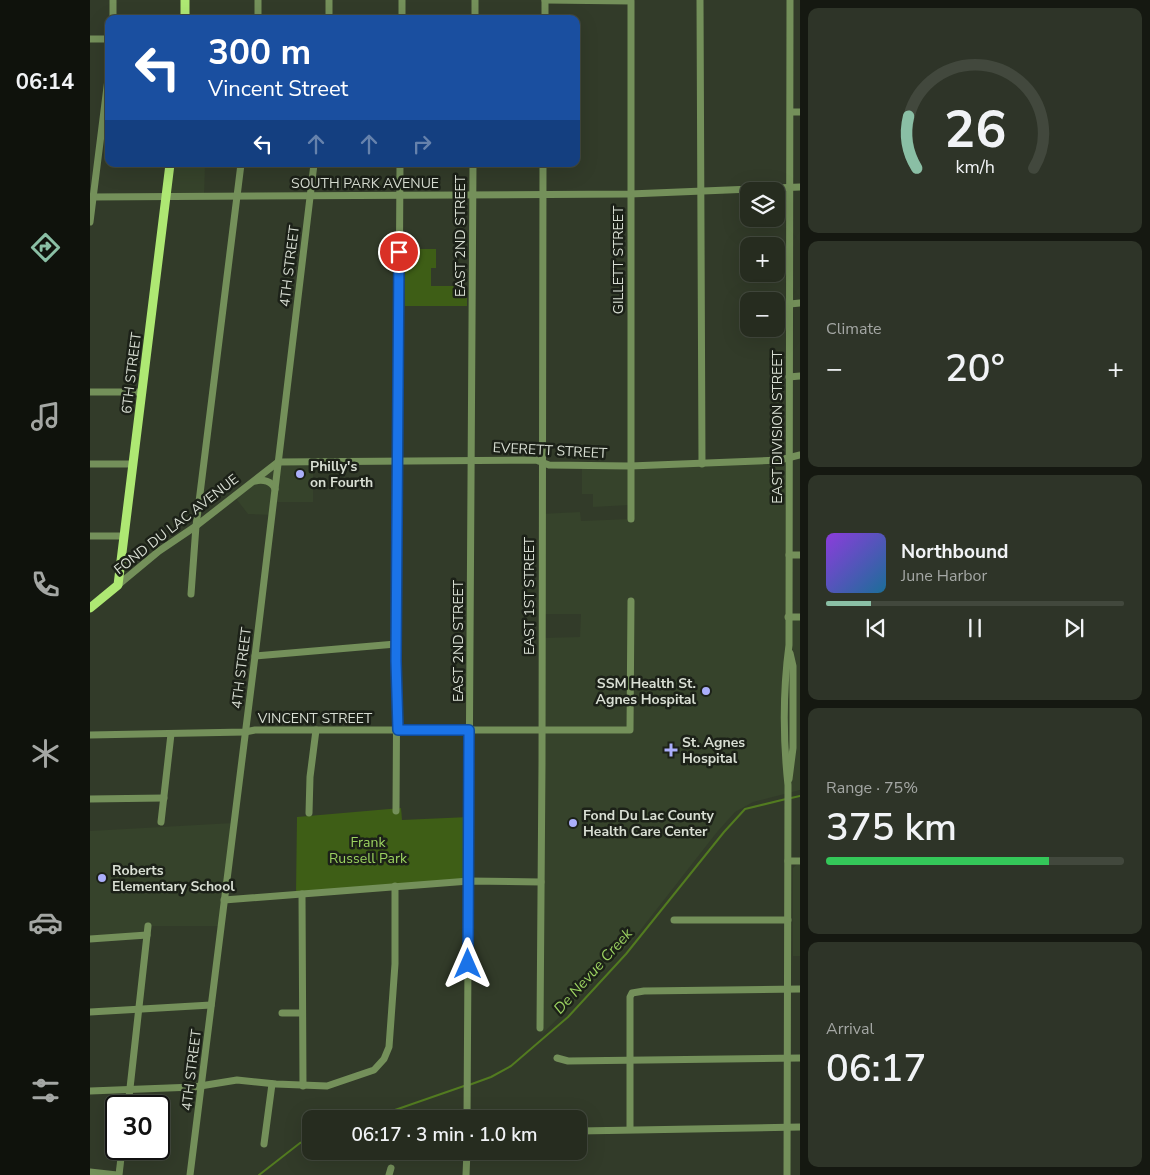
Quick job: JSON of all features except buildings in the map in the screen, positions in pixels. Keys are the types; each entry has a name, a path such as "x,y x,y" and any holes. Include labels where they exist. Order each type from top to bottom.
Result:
{"main road":[{"path":"185,0 185,15"},
{"name":"6TH STREET","path":"118,585 170,167"},
{"name":"FOND DU LAC AVENUE","path":"90,608 118,585"}],"street":[{"path":"113,0 113,15"},
{"path":"258,0 258,15"},
{"path":"329,0 329,15"},
{"path":"402,0 402,15"},
{"path":"475,0 475,15"},
{"path":"545,15 545,0 631,1"},
{"path":"700,0 702,464"},
{"name":"EAST DIVISION STREET","path":"787,1175 788,785 793,729 793,666 789,645 788,618 790,0"},
{"name":"GILLETT STREET","path":"631,1 631,519"},
{"path":"90,39 105,39"},
{"path":"90,222 105,101"},
{"path":"791,112 800,112"},
{"path":"191,594 196,526 241,167"},
{"name":"4TH STREET","path":"190,1175 314,167"},
{"path":"396,810 398,730 396,644 400,167"},
{"name":"EAST 2ND STREET","path":"467,1110 473,167"},
{"name":"EAST 1ST STREET","path":"540,1028 543,167"},
{"name":"SOUTH PARK AVENUE","path":"92,197 630,194 800,187"},
{"path":"790,304 800,303"},
{"path":"790,377 800,376"},
{"path":"90,392 142,392"},
{"name":"EVERETT STREET","path":"278,462 536,460 549,465 630,466 780,460 800,455"},
{"name":"FOND DU LAC AVENUE","path":"118,585 159,551 196,526 278,462"},
{"path":"90,464 133,464"},
{"path":"252,482 257,480 266,481 273,485 275,489"},
{"path":"90,536 123,536"},
{"path":"789,555 800,555"},
{"name":"VINCENT STREET","path":"90,735 245,732 255,730 630,730 631,601"},
{"path":"788,618 800,617"},
{"path":"255,656 396,644"},
{"path":"309,813 310,777 316,730"},
{"path":"161,822 170,734"},
{"path":"90,800 164,798"},
{"path":"788,861 800,861"},
{"path":"224,900 469,881 540,882"},
{"path":"90,1091 202,1086 221,1081 237,1080 303,1086 328,1085 378,1067 386,1056 388,1047 395,964 395,886"},
{"path":"302,894 303,1086"},
{"path":"674,920 788,920"},
{"path":"129,1095 148,926"},
{"path":"90,939 147,935"},
{"path":"630,1129 630,997 632,993 644,991 800,989"},
{"path":"90,1012 212,1005"},
{"path":"282,1013 302,1013"},
{"path":"557,1058 568,1061 800,1058"},
{"path":"264,1144 272,1084"},
{"path":"587,1130 800,1127"},
{"path":"90,1172 118,1175 120,1160"},
{"path":"466,1175 467,1160"}],"shaded area":[{"path":"170,167 205,167 204,197 165,198"},
{"name":"St. Agnes Hospital","path":"790,456 788,617 800,617 800,790 753,802 735,812 717,832 635,937 585,992 542,1034 540,1028 542,638 580,637 581,614 542,614 541,514 580,512 581,521 630,519 630,505 593,507 593,494 582,494 582,466"},
{"path":"313,461 313,502 274,502 272,515 248,514 234,496 278,462"},
{"path":"233,823 221,926 148,926 147,935 90,939 90,831"},
{"path":"800,864 800,956 793,956 793,868"}],"green space":[{"path":"405,249 436,249 436,268 431,268 431,286 467,286 467,306 405,306"},
{"name":"Frank Russell Park","path":"401,808 402,820 469,817 469,881 296,894 297,817"}],"waterway":[{"name":"De Nevue Creek","path":"791,798 800,796"},
{"name":"De Nevue Creek","path":"469,1085 491,1077 511,1066 568,1017 626,954 724,832 745,809 786,799"},
{"name":"De Nevue Creek","path":"395,1110 464,1086"},
{"name":"De Nevue Creek","path":"259,1175 302,1142"}],"place":[{"name":"Philly's on Fourth","path":"300,474"},
{"name":"SSM Health St. Agnes Hospital","path":"706,691"},
{"name":"St. Agnes Hospital","path":"671,750"},
{"name":"Fond Du Lac County Health Care Center","path":"573,823"},
{"name":"Roberts Elementary School","path":"102,878"}],"route":[{"path":"399,252 396,661 398,730 469,730 468,964"}]}
